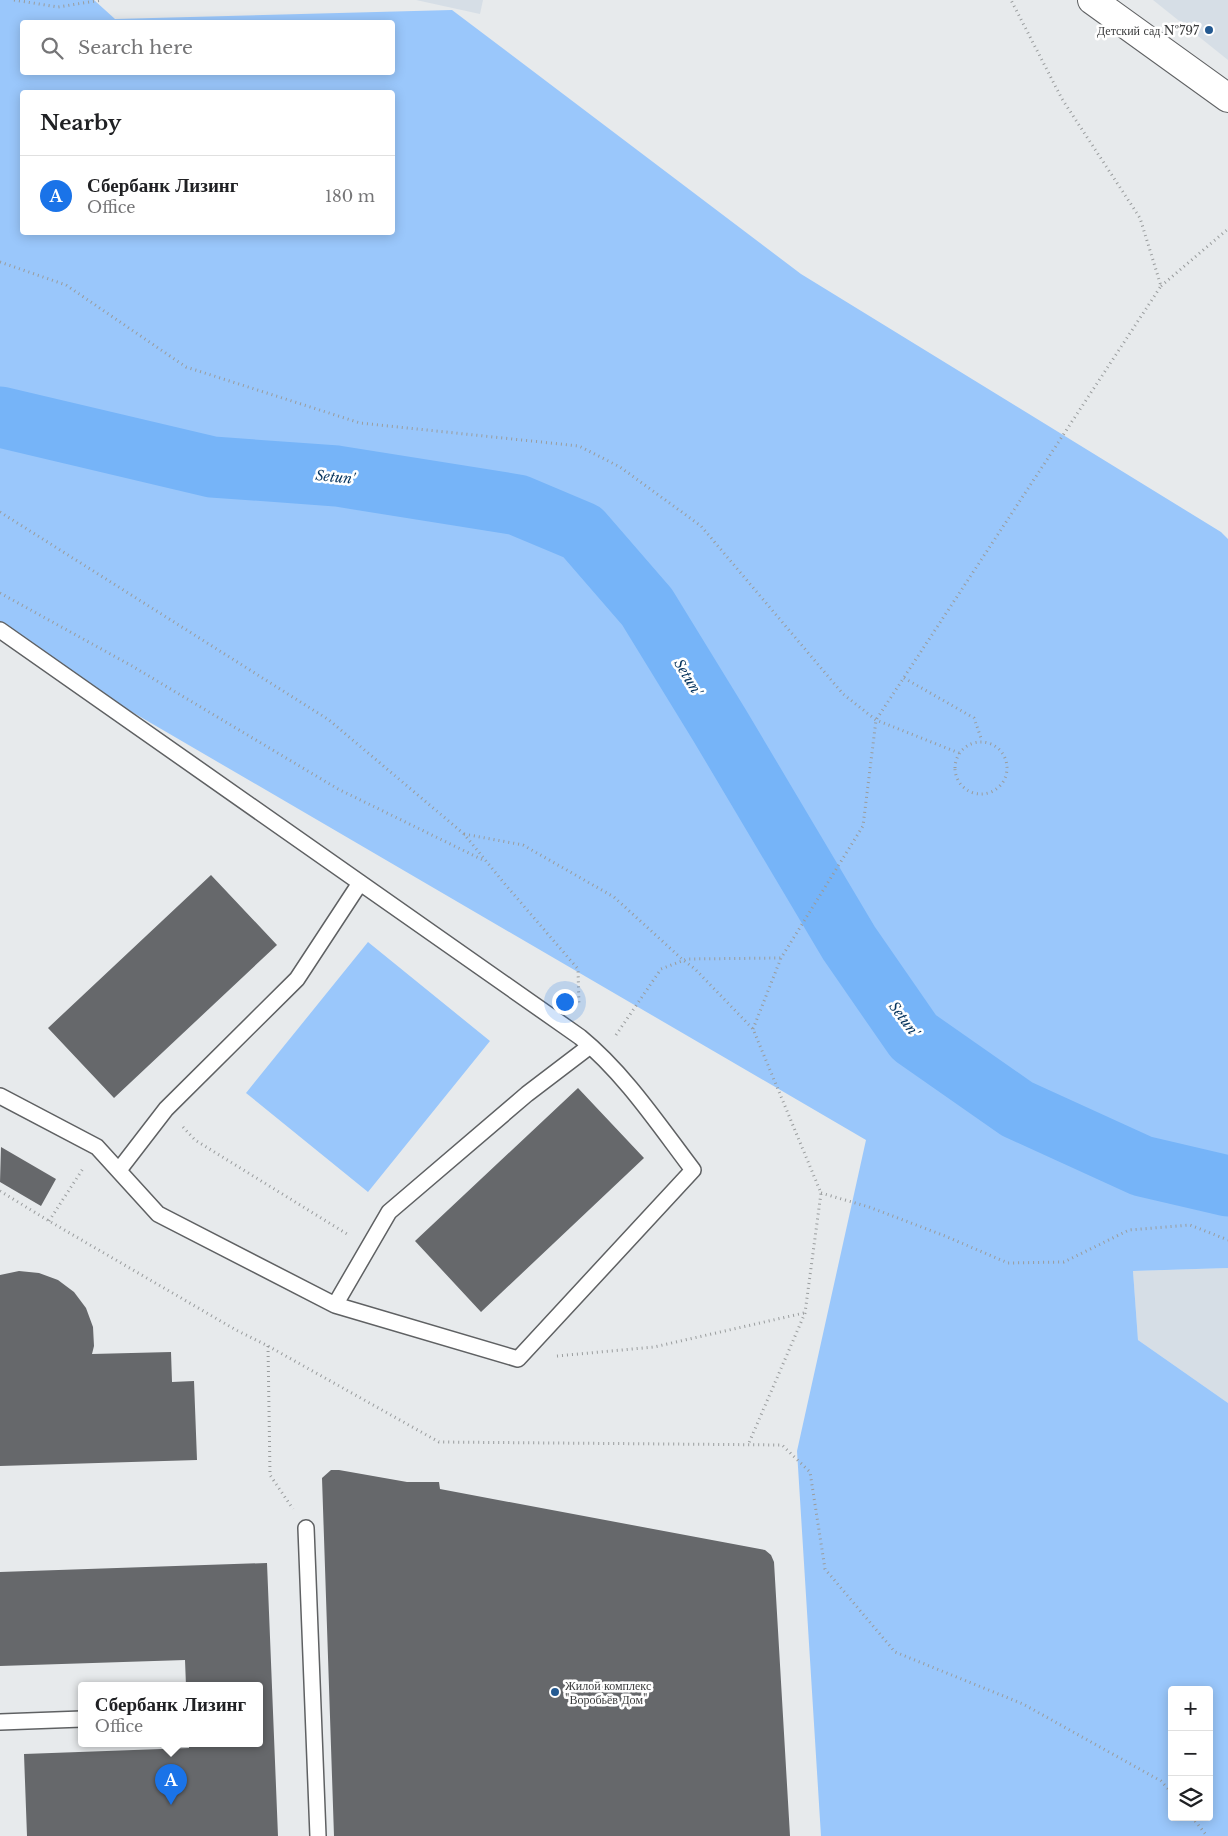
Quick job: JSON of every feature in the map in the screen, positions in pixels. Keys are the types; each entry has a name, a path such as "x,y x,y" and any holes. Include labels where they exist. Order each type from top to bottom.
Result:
{"street":[{"path":"1092,0 1228,98"}],"lane":[{"path":"0,630 590,1047 623,1079 693,1170 518,1359 335,1305 158,1214 97,1147 0,1096"},
{"path":"119,1170 166,1109 297,979 360,883"},
{"path":"335,1305 390,1212 527,1094 590,1047"},
{"path":"306,1528 318,1836"},
{"path":"0,1722 78,1719"}],"path":[{"path":"14,0 58,7 102,0"},
{"path":"1011,0 1062,99 1140,218 1161,286"},
{"path":"753,1029 781,958 862,826 876,720 1161,286 1228,229"},
{"path":"0,262 66,285 186,367 360,423 579,446 620,467 701,526 843,694 876,720 959,753"},
{"path":"0,512 329,720 464,834 578,969 590,1047"},
{"path":"0,593 132,666 338,789 487,862"},
{"path":"904,678 974,718 982,741"},
{"path":"974,742 992,743 1004,754 1008,770 1006,778 1001,785 987,794 970,792 957,779 955,770 959,753 965,746 974,742"},
{"path":"464,834 523,845 614,897 695,969 753,1029 821,1194 805,1313 748,1445"},
{"path":"590,1047 661,969 683,960 781,958"},
{"path":"166,1109 195,1140 369,1247"},
{"path":"49,1222 97,1147"},
{"path":"0,1191 49,1222 236,1330 440,1442 782,1445 810,1472 825,1569 895,1652 1023,1704 1161,1781 1168,1789"},
{"path":"821,1194 869,1206 1008,1263 1064,1262 1129,1230 1190,1225 1228,1240"},
{"path":"518,1359 654,1347 805,1313"},
{"path":"268,1346 270,1475 306,1528"},
{"path":"1195,1821 1207,1836"}],"shaded area":[{"path":"0,0 94,0 115,19 452,10 801,274 1221,532 1228,539 1228,1268 1133,1271 1138,1340 1228,1403 1228,1836 821,1836 797,1451 866,1140 0,635"},
{"path":"416,0 483,0 480,14"},
{"name":"Детский сад №797","path":"1153,0 1228,0 1228,60"},
{"path":"368,942 490,1041 368,1192 246,1093"},
{"path":"1228,1268 1228,1403 1138,1340 1133,1271"}],"building":[{"path":"211,875 277,945 114,1098 48,1028"},
{"path":"578,1088 644,1158 481,1312 415,1241"},
{"path":"1,1147 56,1179 41,1206 0,1182"},
{"path":"19,1271 39,1273 58,1280 74,1292 86,1308 93,1327 94,1346 92,1354 171,1352 172,1382 194,1381 197,1460 0,1466 0,1275"},
{"name":"Жилой комплекс \"Воробьёв Дом\"","path":"331,1470 407,1482 439,1482 440,1489 765,1550 771,1555 774,1562 790,1836 334,1836 322,1478"},
{"path":"267,1563 278,1836 27,1836 24,1754 189,1747 263,1747 263,1682 186,1682 185,1660 0,1666 0,1572"}],"waterway":[{"name":"Setun'","path":"0,417 212,467 337,476 518,505 582,532 647,607 849,943 914,1037 1017,1109 1142,1166 1228,1186"}],"place":[{"name":"Детский сад №797","path":"1209,30"},
{"name":"Жилой комплекс \"Воробьёв Дом\"","path":"555,1692"},
{"name":"Сбербанк Лизинг","path":"171,1805"}]}
